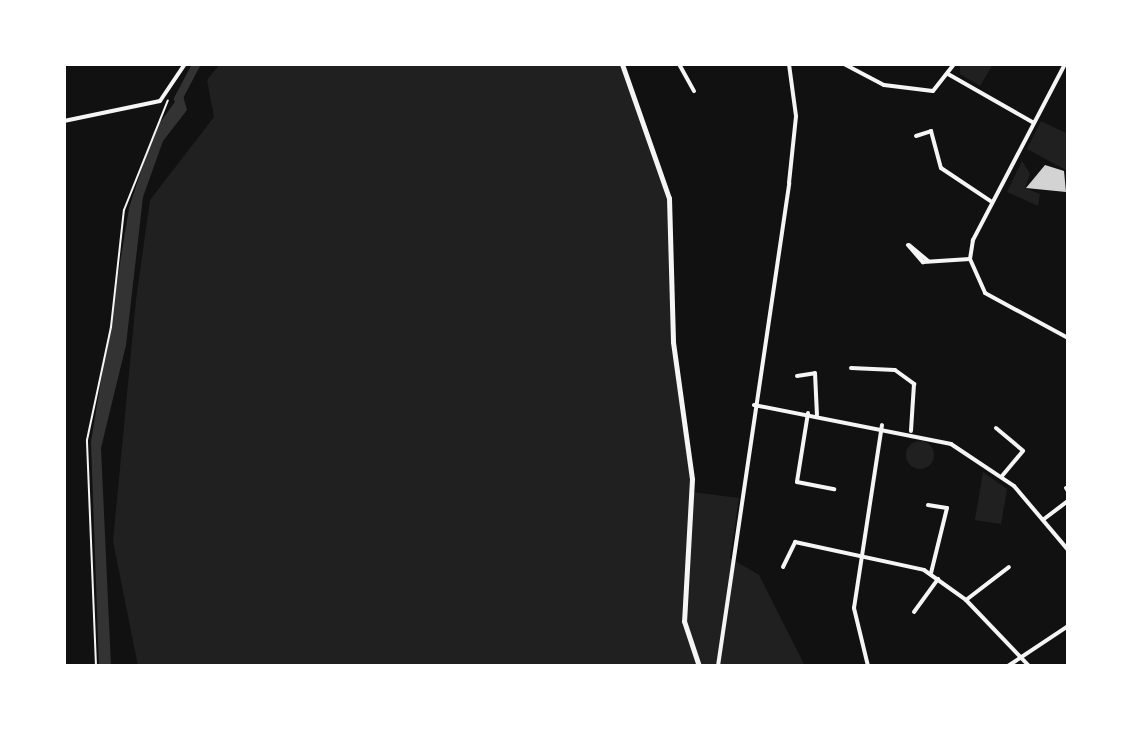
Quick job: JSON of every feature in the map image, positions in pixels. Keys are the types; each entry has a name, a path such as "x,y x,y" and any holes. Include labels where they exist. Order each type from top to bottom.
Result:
{"street":[{"path":"64,121 160,101 185,64"},
{"path":"622,64 669,198 673,342 692,479 684,621 699,666"},
{"path":"679,64 694,91"},
{"path":"718,666 795,128 789,64"},
{"path":"844,64 884,85 933,91 954,64"},
{"path":"1065,64 992,202 970,259 985,293 1068,338"},
{"path":"948,74 1032,122"},
{"path":"916,136 931,131 941,168 992,202"},
{"path":"928,261 922,253 908,245 914,259 928,261 970,259"},
{"path":"851,368 895,370 914,384 911,431"},
{"path":"797,376 815,373 817,415"},
{"path":"754,405 882,425 951,444 1002,476 1044,519 1068,550"},
{"path":"808,413 797,482 834,489"},
{"path":"868,666 854,608 882,425"},
{"path":"996,428 1023,451 1002,476"},
{"path":"1044,519 1068,501"},
{"path":"928,505 947,508 931,573"},
{"path":"783,567 795,542 861,554 931,573 966,600 1017,657 1029,666"},
{"path":"966,600 1009,567"},
{"path":"914,612 938,579"},
{"path":"1008,666 1017,657 1068,626"}],"path":[{"path":"96,666 87,440 111,327 124,210 148,136 175,88"}],"shaded area":[{"path":"220,64 622,64 669,198 673,342 692,492 739,498 730,558 759,575 805,666 138,666 113,541 136,300 150,200 214,117 207,80"},
{"path":"960,64 993,64 980,86 960,74"},
{"path":"182,92 187,110 163,141 143,197 126,345 101,448 111,666 99,666 91,442 129,208 154,131"},
{"path":"1041,121 1068,134 1068,180 1066,170 1027,149"},
{"path":"1022,161 1030,174 1025,188 1040,194 1038,206 1007,192"},
{"path":"920,441 930,445 934,455 930,465 920,469 910,465 906,455 910,445"},
{"path":"983,472 1007,489 1001,524 975,520"}],"building":[{"path":"1045,165 1064,171 1066,192 1026,188"}],"waterway":[{"path":"178,99 197,64"}]}
